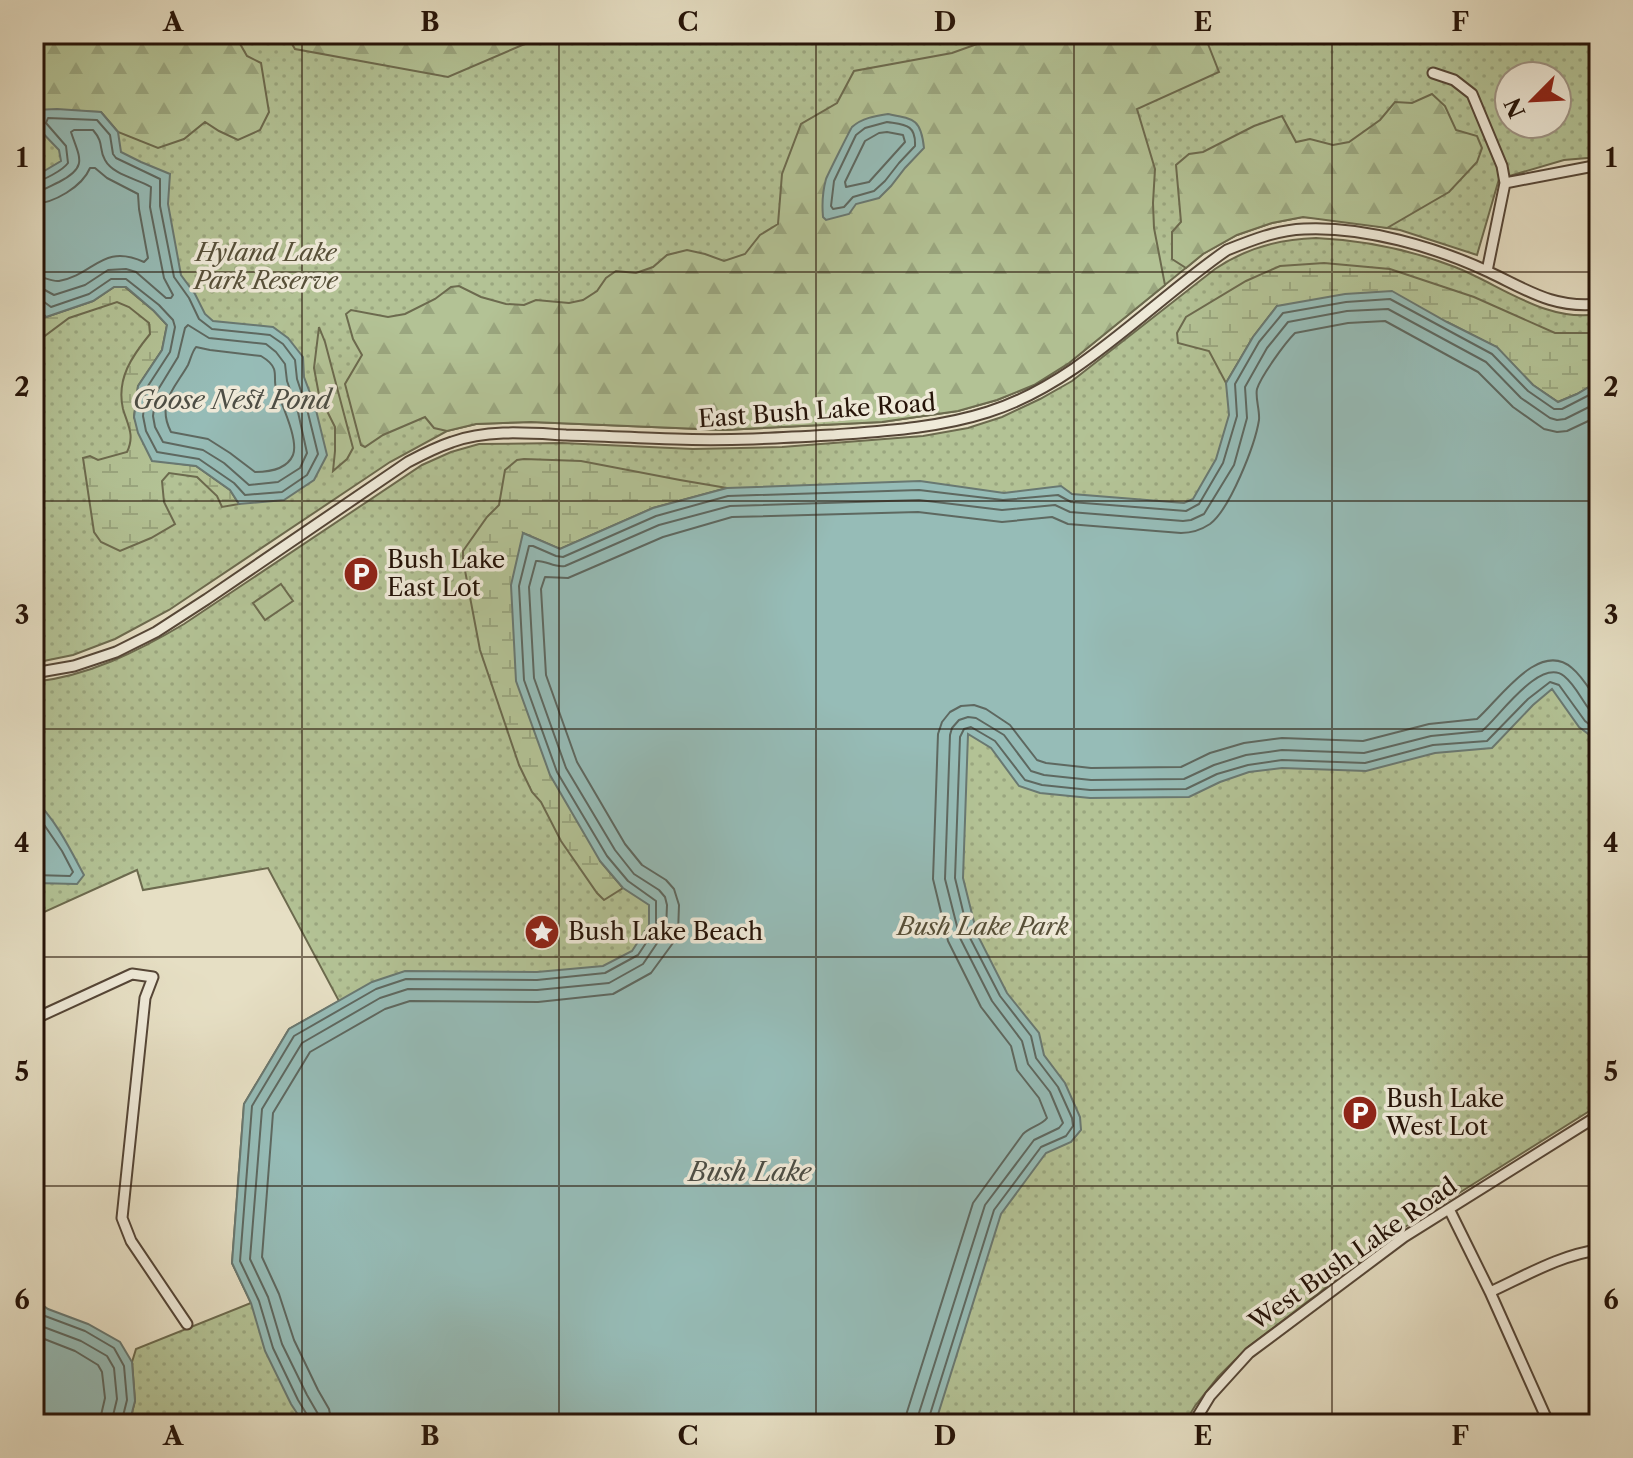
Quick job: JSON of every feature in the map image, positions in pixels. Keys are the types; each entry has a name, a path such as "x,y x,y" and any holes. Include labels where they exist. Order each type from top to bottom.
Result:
{"street":[{"path":"1433,73 1454,80 1472,94 1502,166 1505,183 1487,271"},
{"path":"1505,183 1599,165"},
{"name":"East Bush Lake Road","path":"34,673 74,666 116,652 156,632 408,462 455,440 489,434 523,433 716,441 774,439 874,432 958,421 1016,403 1046,387 1227,250 1252,239 1288,231 1327,229 1373,235 1441,253 1545,299 1577,306 1599,304"},
{"path":"34,1019 132,974 153,977 145,998 122,1218 131,1241 187,1324"},
{"name":"West Bush Lake Road","path":"1193,1424 1210,1396 1249,1353 1388,1248 1599,1115"},
{"path":"1449,1209 1549,1424"},
{"path":"1490,1292 1569,1257 1599,1250"}],"green space":[{"name":"Hyland Lake Park Reserve","path":"34,34 1599,34 1599,157 1564,160 1499,179 1477,255 1400,230 1303,217 1237,235 1203,254 1069,363 1034,385 958,411 882,422 724,430 531,422 476,424 447,431 390,462 169,610 115,639 73,655 34,663"},
{"path":"34,34 245,34 239,42 247,56 261,63 269,112 260,130 238,140 205,122 184,139 158,148 118,132 101,112 34,110"},
{"path":"286,34 548,34 448,77 295,49"},
{"path":"1005,34 1228,34 1208,44 1219,72 1137,109 1155,169 1154,228 1165,285 1069,363 1034,385 997,400 958,411 882,422 724,430 531,422 476,424 447,431 434,428 425,417 383,435 365,447 361,445 345,384 362,355 353,339 346,314 351,310 388,317 405,314 451,287 459,286 481,297 506,304 524,305 536,300 569,303 583,300 597,291 606,278 616,271 636,273 653,267 667,255 687,250 724,261 745,254 760,235 778,224 782,174 801,124 837,103 854,71 952,53"},
{"path":"1432,94 1445,106 1456,130 1477,136 1482,148 1477,162 1449,192 1387,228 1303,217 1237,235 1203,254 1186,268 1172,259 1172,232 1181,222 1176,165 1189,154 1203,152 1254,126 1282,116 1296,142 1310,139 1333,145 1349,142 1380,120 1395,102 1412,103"},
{"name":"Bush Lake Park","path":"1316,238 1404,251 1455,267 1542,308 1579,315 1599,314 1599,1105 1405,1227 1247,1348 1218,1377 1184,1424 129,1424 135,1401 132,1362 136,1349 251,1303 232,1263 244,1104 289,1029 339,1001 268,868 143,890 137,870 40,914 34,903 34,682 93,668 166,634 422,465 451,452 479,444 562,443 693,449 782,447 923,436 968,428 1002,417 1072,381 1215,269 1239,255 1289,240"},
{"path":"1324,263 1390,269 1474,297 1555,333 1599,333 1599,381 1558,402 1533,385 1496,347 1447,322 1277,306 1253,337 1226,383 1209,351 1178,343 1177,333 1186,317 1246,281 1280,266"},
{"path":"114,287 125,287 167,325 162,350 138,386 134,417 152,460 196,466 230,490 239,504 222,507 217,496 197,477 169,473 162,481 164,502 175,524 120,551 101,542 94,532 83,458 90,456 98,460 127,452 131,435 123,409 122,388 127,368 150,334 149,323 129,307 117,302 69,318 34,344 34,302 46,317 93,301"},
{"path":"319,327 353,448 347,459 333,471 335,427 319,395 314,368"},
{"path":"517,460 581,461 727,488 653,508 560,549 523,533 600,861 623,888 604,900 561,841 519,765 480,650 463,560 463,551 499,505 505,470"},
{"path":"281,584 293,601 265,620 253,603"}],"water":[{"name":"Goose Nest Pond","path":"34,110 101,112 118,132 121,152 170,174 168,204 181,275 205,314 213,321 273,327 288,338 303,357 304,377 327,455 314,480 284,500 239,504 230,490 196,466 152,461 134,417 138,386 162,350 167,325 126,287 114,287 93,301 46,317 34,302 34,177 61,161 59,150 34,124"},
{"path":"888,114 915,122 921,131 924,148 879,198 856,204 849,214 826,220 823,217 823,193 826,179 852,127 864,119"},
{"name":"Bush Lake","path":"1392,291 1497,347 1533,385 1558,402 1599,381 1599,742 1579,727 1552,689 1492,748 1435,753 1366,771 1282,768 1249,772 1189,797 1090,798 1040,793 1019,786 991,748 968,734 963,878 977,934 1007,993 1039,1033 1044,1055 1065,1083 1080,1117 1081,1130 1071,1142 1046,1153 1001,1214 935,1424 304,1424 265,1351 251,1303 232,1263 244,1104 289,1029 372,982 405,971 537,972 603,966 632,951 649,925 649,905 623,888 600,861 550,775 516,681 511,585 523,533 560,549 653,508 727,488 920,481 1004,493 1061,486 1072,494 1184,503 1193,499 1216,459 1229,415 1226,383 1253,337 1277,306 1345,294"},
{"path":"34,799 56,825 84,875 77,884 34,883"},
{"path":"34,1299 48,1309 88,1324 120,1342 132,1362 135,1401 129,1424 34,1424"}],"place":[{"name":"Bush Lake East Lot","path":"361,574"},
{"name":"Bush Lake Beach","path":"542,932"},
{"name":"Bush Lake West Lot","path":"1360,1113"}]}
